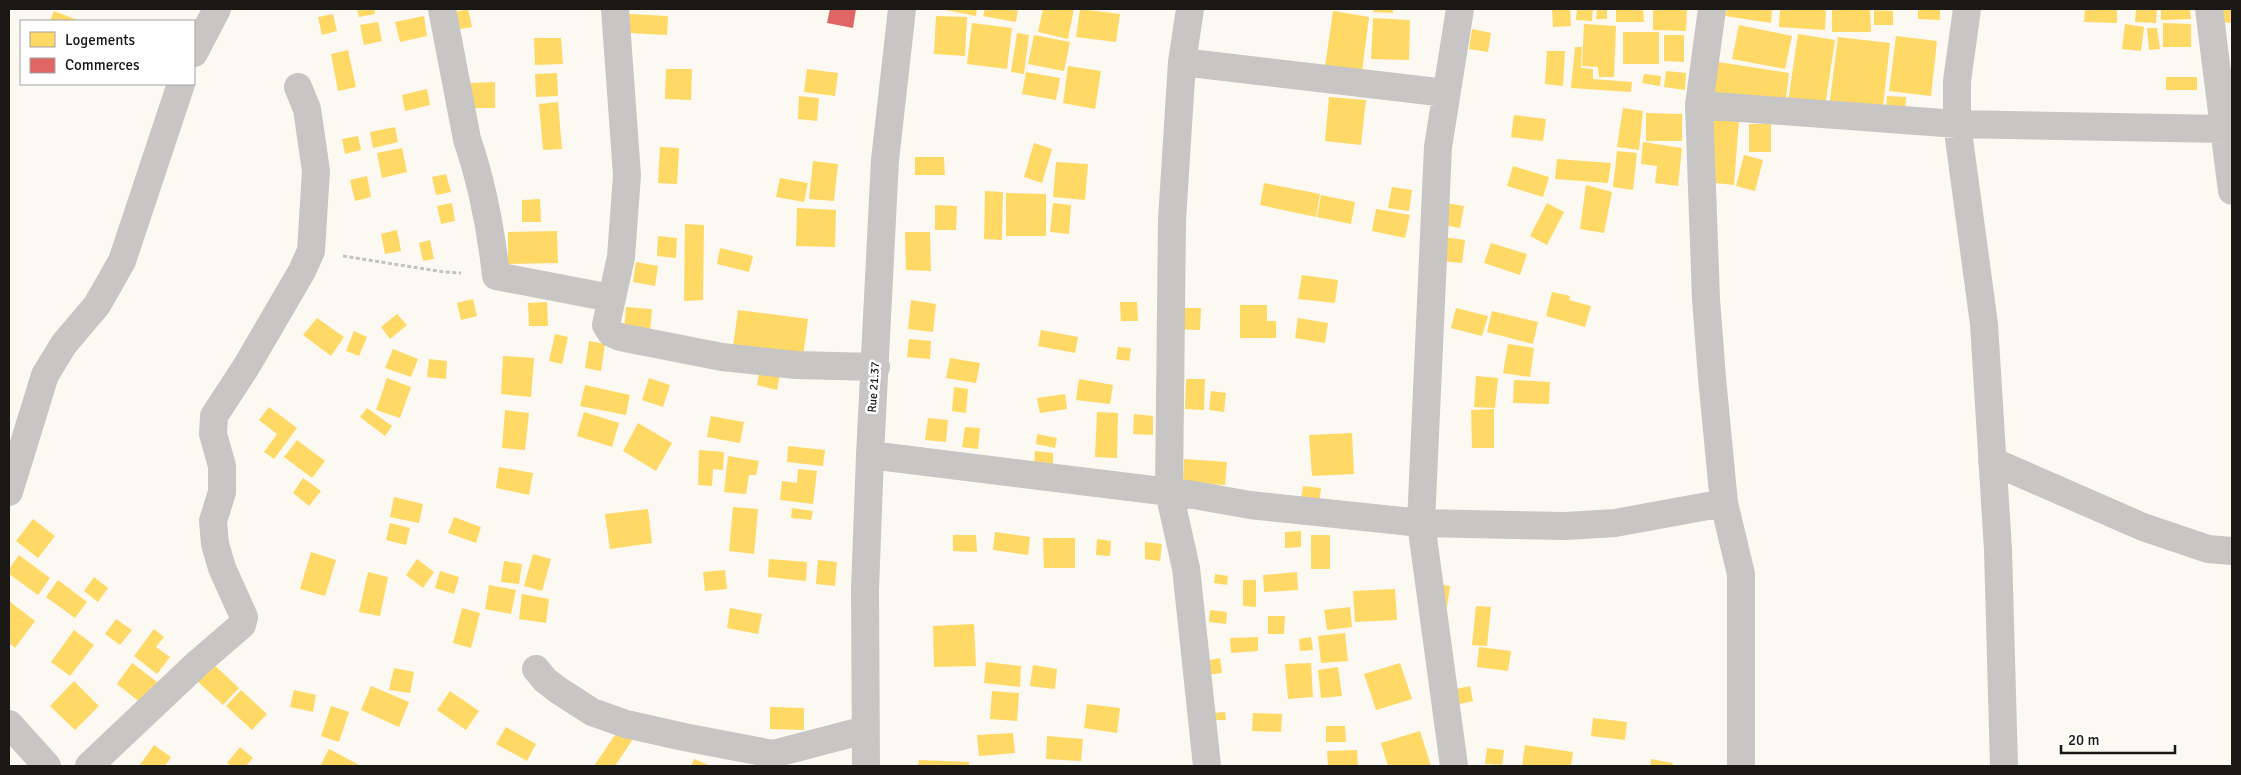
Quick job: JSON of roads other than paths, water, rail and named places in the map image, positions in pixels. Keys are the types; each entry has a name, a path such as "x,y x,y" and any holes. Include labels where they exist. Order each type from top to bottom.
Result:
{"street":[{"path":"195,51 217,9"},
{"path":"442,9 468,139 491,237 496,276 611,298"},
{"path":"615,9 627,175 622,257 606,325 611,333 620,338 722,357 796,365 876,367"},
{"name":"Rue 21.37","path":"866,766 866,590 870,455 886,160 902,9"},
{"path":"1190,9 1182,62 1172,220 1169,492 1186,568 1207,766"},
{"path":"1454,766 1421,523 1438,147 1460,9"},
{"path":"1712,9 1699,105 1706,299 1724,503 1741,574 1741,766"},
{"path":"1967,9 1957,81 1958,124 1984,324 1998,550 2004,766"},
{"path":"2209,9 2232,191"},
{"path":"1182,62 1446,93"},
{"path":"9,492 45,375 64,344 97,305 122,261 181,85"},
{"path":"89,766 199,662 242,625 244,617 222,568 214,544 213,521 222,492 222,466 213,434 214,416 246,368 302,271 311,251 316,171 307,109 298,87"},
{"path":"1699,105 1958,124 2224,128"},
{"path":"870,455 1169,492 1250,505 1421,523 1566,526 1615,523 1724,503"},
{"path":"1992,461 2143,527 2208,549 2232,551"},
{"path":"536,669 551,685 592,712 626,724 771,760 865,730"},
{"path":"9,724 47,766"}]}
